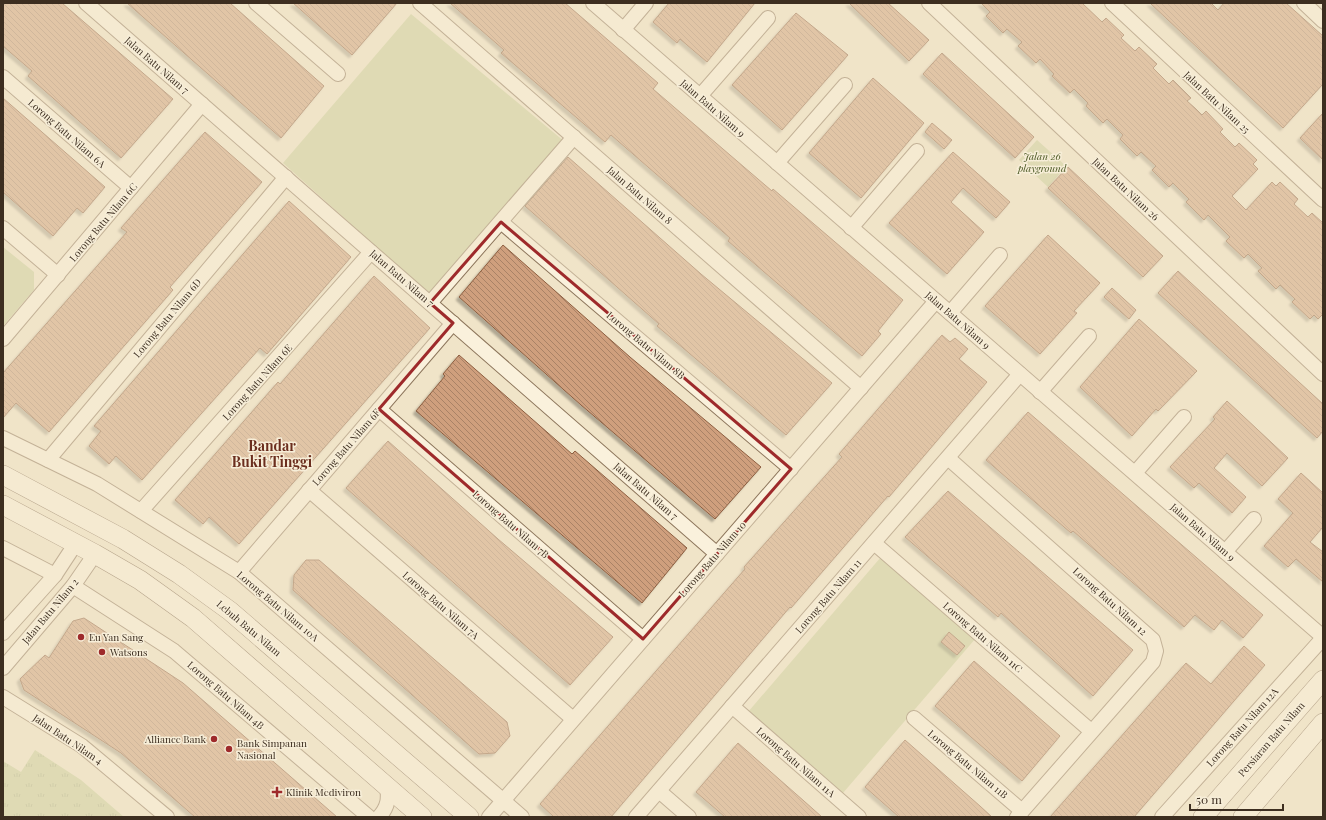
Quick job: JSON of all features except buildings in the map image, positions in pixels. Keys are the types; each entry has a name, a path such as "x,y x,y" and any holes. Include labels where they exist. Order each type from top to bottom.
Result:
{"main road":[{"name":"Lebuh Batu Nilam","path":"3,475 123,539 179,574 230,611 469,817"},
{"path":"3,505 76,543 140,580 194,618 422,817"},
{"path":"75,514 99,541 100,547 95,554"},
{"name":"Persiaran Batu Nilam","path":"1203,817 1323,680"},
{"path":"1288,720 1305,716 1323,695"},
{"path":"1243,817 1323,723"}],"street":[{"name":"Jalan Batu Nilam 7","path":"86,3 717,554"},
{"path":"256,3 338,74"},
{"name":"Jalan Batu Nilam 8","path":"420,3 861,388"},
{"name":"Jalan Batu Nilam 9","path":"593,3 1323,637"},
{"path":"624,30 646,3"},
{"name":"Jalan Batu Nilam 26","path":"929,3 1323,374"},
{"name":"Jalan Batu Nilam 25","path":"1112,3 1323,200"},
{"path":"1304,3 1323,21"},
{"path":"700,96 768,18"},
{"name":"Lorong Batu Nilam 6A","path":"3,77 131,188"},
{"path":"777,163 845,85"},
{"name":"Lorong Batu Nilam 6C","path":"3,339 202,104"},
{"path":"430,303 574,137"},
{"path":"851,228 917,151"},
{"name":"Lorong Batu Nilam 6D","path":"48,460 286,177"},
{"name":"Lorong Batu Nilam 8B","path":"501,222 791,469"},
{"path":"3,228 58,275"},
{"name":"Lorong Batu Nilam 6E","path":"141,511 371,252"},
{"path":"950,313 1000,255"},
{"name":"Lorong Batu Nilam 10","path":"488,817 936,301"},
{"name":"Lorong Batu Nilam 6F","path":"240,572 453,323"},
{"path":"1040,392 1088,336"},
{"name":"Lorong Batu Nilam 11","path":"636,817 1020,374"},
{"name":"Lorong Batu Nilam 7B","path":"379,409 643,640"},
{"path":"1135,473 1184,417"},
{"name":"Lorong Batu Nilam 10A","path":"3,438 97,484 240,572 522,817"},
{"name":"Lorong Batu Nilam 12","path":"948,458 1153,640 1156,651 1153,662 1019,814"},
{"name":"Lorong Batu Nilam 7A","path":"309,490 573,719"},
{"path":"1225,552 1254,519"},
{"name":"Jalan Batu Nilam 2","path":"3,633 54,575 76,543"},
{"name":"Lorong Batu Nilam 11C","path":"874,543 1091,731"},
{"path":"3,548 54,575"},
{"name":"Jalan Batu Nilam 2","path":"3,668 73,586 95,554"},
{"name":"Lorong Batu Nilam 4B","path":"73,586 174,651 369,817"},
{"name":"Lorong Batu Nilam 12A","path":"1162,817 1323,637"},
{"name":"Jalan Batu Nilam 4","path":"3,697 82,746 168,817"},
{"name":"Lorong Batu Nilam 11A","path":"732,706 859,817"},
{"name":"Lorong Batu Nilam 11B","path":"914,718 1019,814"},
{"path":"379,817 386,809 389,798 387,786"},
{"path":"659,791 689,817"}],"highlighted area":[{"path":"501,222 791,469 643,639 379,409 453,323 430,303"}],"green space":[{"path":"411,14 565,142 431,296 283,163"},
{"name":"Jalan 26 playground","path":"1037,140 1066,166 1048,187 1019,160"},
{"path":"3,247 34,272 34,290 3,326"},
{"path":"881,557 976,638 843,793 748,712"},
{"path":"35,750 81,780 124,817 3,817 3,761 21,772"}],"place":[{"name":"Eu Yan Sang","path":"81,637"},
{"name":"Watsons","path":"102,652"},
{"name":"Alliance Bank","path":"214,739"},
{"name":"Bank Simpanan Nasional","path":"229,749"},
{"name":"Klinik Mediviron","path":"277,792"}],"district":[{"name":"Bandar Bukit Tinggi","path":"272,454"}]}
